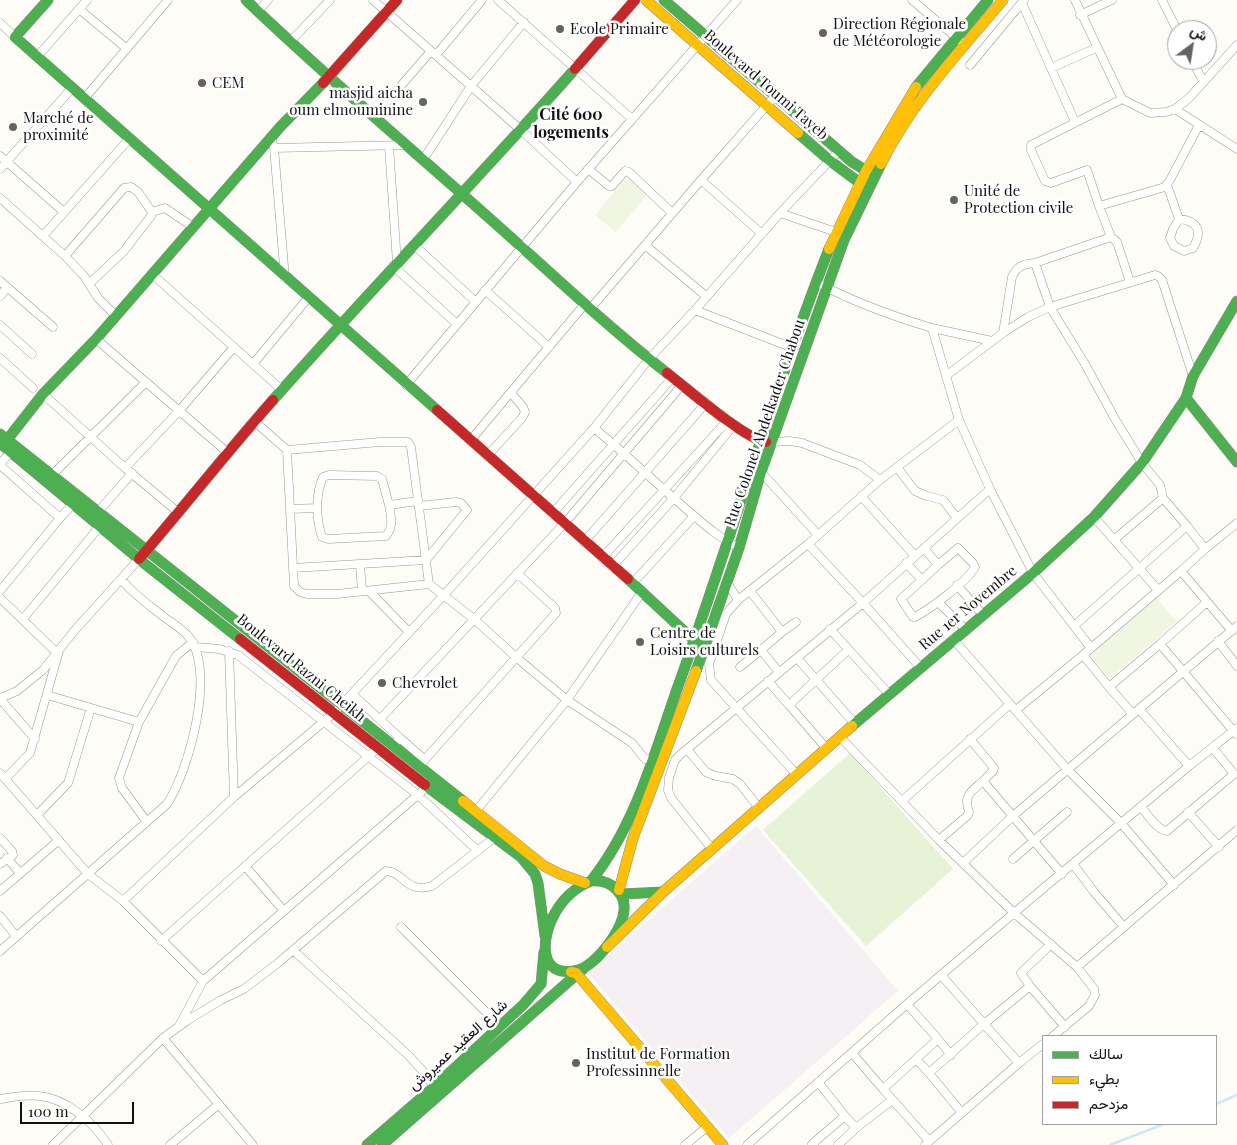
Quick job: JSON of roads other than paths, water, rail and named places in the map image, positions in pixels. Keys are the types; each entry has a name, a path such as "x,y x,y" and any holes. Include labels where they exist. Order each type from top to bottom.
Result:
{"main road":[{"path":"48,0 15,37 470,442 642,592 694,642 705,647"},
{"path":"246,0 290,42 587,307 649,359 731,422 760,442 772,442"},
{"path":"4,443 43,394 96,339 271,137 397,0"},
{"path":"142,555 179,513 227,452 339,325 521,130 635,0"},
{"name":"Boulevard Toumi Tayeb","path":"646,0 829,160 864,186"},
{"name":"Boulevard Toumi Tayeb","path":"664,0 839,151 870,174"},
{"name":"Rue Colonel Abdelkader Chabou","path":"588,882 604,866 628,824 694,642 792,348 836,232 864,186 912,92 988,0"},
{"name":"Rue Colonel Abdelkader Chabou","path":"870,174 889,150 928,89 1003,0"},
{"name":"Rue Colonel Abdelkader Chabou","path":"621,892 633,838 705,647 761,472 864,186"},
{"name":"Rue 1er Novembre","path":"606,947 664,892 826,748 965,628 1033,573 1094,517 1142,464 1186,398 1192,376 1237,301"},
{"path":"1186,398 1237,462"},
{"name":"Boulevard Razni Cheikh","path":"4,443 52,475 98,512 142,555 334,713 427,786 544,866 560,874 588,882"},
{"name":"Boulevard Razni Cheikh","path":"4,443 100,526 142,555 342,704 397,742 422,763 499,835 536,874 542,898 545,936"},
{"path":"664,892 621,892 603,882 588,882 564,900 555,912 545,936 544,952 548,962 553,966 576,970 723,1145"},
{"path":"576,970 606,947 619,927 623,918 624,906 621,892"},
{"name":"شارع العقيد عميروش","path":"367,1145 512,1017 541,984 544,952"},
{"name":"شارع العقيد عميروش","path":"382,1145 527,1019 576,970"}],"street":[{"path":"37,58 87,0"},
{"path":"258,11 268,0"},
{"path":"290,42 330,0"},
{"path":"373,0 521,130 577,182"},
{"path":"374,117 482,0"},
{"path":"498,0 576,67 632,119"},
{"path":"406,385 588,169 737,0"},
{"path":"912,0 964,44"},
{"path":"1074,0 1122,99 1150,114 1175,109 1189,98 1237,45"},
{"path":"1080,15 1112,0"},
{"path":"1162,0 1173,20"},
{"path":"970,65 1023,1 1075,122"},
{"path":"84,99 163,2"},
{"path":"79,9 126,48"},
{"path":"423,160 471,86 524,22"},
{"path":"0,23 15,37"},
{"path":"1051,68 1096,48"},
{"path":"1197,70 1203,81"},
{"path":"0,169 72,88"},
{"path":"470,442 550,347 645,246 775,96"},
{"path":"1122,99 1032,143 1030,150 1045,181 1051,183 1087,170 1099,206 1111,237 1116,242 1130,282"},
{"path":"1175,109 1237,150"},
{"path":"1099,206 1167,185 1199,125"},
{"path":"271,137 274,148 285,278"},
{"path":"43,236 129,140"},
{"path":"274,148 406,145"},
{"path":"389,146 395,265 457,324"},
{"path":"123,901 234,797 322,721 334,713 444,595 594,428 649,359 696,310 780,213 839,151"},
{"path":"0,156 64,212"},
{"path":"588,169 609,186 612,186 623,173 629,172 672,213"},
{"path":"701,180 762,234"},
{"path":"1167,185 1179,219"},
{"path":"65,256 124,188 131,187 138,192 152,212"},
{"path":"0,198 65,256 84,276 98,298 116,316"},
{"path":"89,284 124,251 151,216 152,212 165,208 193,227"},
{"path":"780,213 836,232"},
{"path":"1179,219 1194,223 1199,231 1198,239 1193,248 1184,251 1174,246 1170,238 1179,219"},
{"path":"1003,333 1012,277 1016,270 1024,264 1035,263 1111,237"},
{"path":"414,245 476,302"},
{"path":"645,246 707,297"},
{"path":"1035,263 1050,307 1085,364 1115,419 1142,464 1160,486 1163,498 1205,549"},
{"path":"152,274 282,390"},
{"path":"947,375 1003,333 1028,317 1050,307 1155,274 1162,280 1192,376"},
{"path":"0,281 53,327"},
{"path":"816,282 839,295 897,317 932,328 992,341"},
{"path":"0,296 7,288"},
{"path":"485,290 550,347"},
{"path":"253,364 308,298"},
{"path":"696,310 792,348"},
{"path":"0,325 32,354"},
{"path":"932,328 959,420 990,489 1033,573 1091,648"},
{"path":"96,339 227,452"},
{"path":"125,468 179,411 234,347"},
{"path":"0,358 33,388"},
{"path":"552,514 673,377"},
{"path":"52,475 146,382"},
{"path":"381,718 564,524 625,454 682,384"},
{"path":"487,456 522,418 525,412 511,393"},
{"path":"43,394 125,468 179,513"},
{"path":"584,542 706,403"},
{"path":"797,775 711,680 709,669 726,614 738,600 808,544 880,480 959,420"},
{"path":"254,421 287,450 294,586 300,592 307,594 337,594 429,584 474,619 568,700 632,743 645,759 652,760"},
{"path":"602,558 664,490 731,422"},
{"path":"612,567 673,499 731,422"},
{"path":"594,428 673,499 726,542 738,548"},
{"path":"772,442 790,441 802,443 860,465 880,480"},
{"path":"287,450 380,442 408,442 411,447 429,584"},
{"path":"4,443 0,464 60,518"},
{"path":"897,467 915,491 943,500 957,518"},
{"path":"761,472 818,535"},
{"path":"98,512 132,473"},
{"path":"329,475 376,476 382,479 389,505 392,522 390,531 386,536 328,539 322,537 317,508 320,483 323,477 329,475"},
{"path":"712,849 671,798 668,790 669,778 675,760 736,707 863,603 990,489"},
{"path":"861,496 915,556"},
{"path":"1115,539 1163,498"},
{"path":"293,568 426,560 467,510 461,503 456,502 389,505"},
{"path":"0,591 73,504"},
{"path":"290,509 317,508"},
{"path":"632,584 694,516"},
{"path":"1094,517 1158,590"},
{"path":"902,801 970,739 1083,655 1237,523"},
{"path":"22,619 100,526"},
{"path":"1074,626 1187,526"},
{"path":"808,544 920,667"},
{"path":"924,548 938,565"},
{"path":"958,548 975,567 938,602 918,616 913,617 901,597 938,565 958,548"},
{"path":"35,739 0,699 17,691 32,680 142,555"},
{"path":"906,563 922,580"},
{"path":"360,564 366,591 409,632"},
{"path":"963,863 1067,769 1234,628 1207,602 1181,570"},
{"path":"422,763 556,613 556,608 517,574"},
{"path":"0,950 167,804 172,797 193,739 200,700 198,654 194,645 179,628 135,595 121,580"},
{"path":"727,582 738,600"},
{"path":"957,585 983,615"},
{"path":"750,591 782,632"},
{"path":"475,812 568,700 642,592"},
{"path":"0,598 58,651"},
{"path":"938,602 965,628"},
{"path":"1109,687 1207,602"},
{"path":"740,667 796,622"},
{"path":"830,629 890,694"},
{"path":"953,639 1067,769 1122,824 1174,885"},
{"path":"1218,641 1237,666"},
{"path":"747,1145 907,1004 1072,864 1189,766 1236,732 1160,644"},
{"path":"148,822 122,788 119,778 139,722 176,656 194,645 235,653 418,794 478,851"},
{"path":"761,650 779,672"},
{"path":"789,705 848,650"},
{"path":"58,651 35,739 27,757 2,776 38,814 88,874 123,901 161,941 204,981"},
{"path":"228,651 234,797"},
{"path":"1083,655 1109,687 1189,766"},
{"path":"797,658 855,724"},
{"path":"768,682 826,748"},
{"path":"352,694 381,718 397,742"},
{"path":"47,696 139,722"},
{"path":"38,814 68,784 90,708"},
{"path":"840,737 939,840 1014,913 1077,967 1092,983 1095,995 1089,1006 1054,1035"},
{"path":"939,840 967,816 969,812 965,802 968,794 994,768 970,739"},
{"path":"161,941 378,748"},
{"path":"1141,807 1164,831 1236,776 1213,748"},
{"path":"687,749 706,772 733,779 740,784 759,808"},
{"path":"983,781 1014,815 1062,874"},
{"path":"177,1028 204,981 427,786"},
{"path":"1013,859 1067,812"},
{"path":"1188,812 1219,847"},
{"path":"1077,967 1237,830"},
{"path":"53,1145 84,1117 163,1038 221,1000 244,989 386,871 391,872 408,884 424,889 432,886 499,835"},
{"path":"0,838 12,851 13,855 0,864"},
{"path":"0,891 59,840"},
{"path":"7,858 20,873"},
{"path":"1072,864 1124,927"},
{"path":"245,866 284,911"},
{"path":"0,916 16,936"},
{"path":"401,928 500,1026"},
{"path":"1051,944 1022,970 1022,976 1065,1027"},
{"path":"293,950 408,1054 434,1087"},
{"path":"941,975 1019,1063"},
{"path":"929,1073 1030,986"},
{"path":"907,1004 951,1055"},
{"path":"163,1038 253,1145"},
{"path":"883,1090 938,1039"},
{"path":"852,1053 927,1143 1042,1045"},
{"path":"916,1059 962,1113"},
{"path":"818,1082 856,1128"},
{"path":"0,1099 17,1096 40,1096 59,1102 84,1117 97,1129 108,1145"},
{"path":"838,1145 856,1128 892,1100"},
{"path":"170,1145 219,1104"},
{"path":"812,1145 846,1116"},
{"path":"685,1145 707,1127"}],"waterway":[{"path":"1217,1104 1237,1095"},
{"path":"1110,1145 1161,1125"}],"place":[{"name":"Ecole Primaire","path":"560,29"},
{"name":"Direction Régionale de Météorologie","path":"823,33"},
{"name":"CEM","path":"202,83"},
{"name":"masjid aicha oum elmouminine","path":"423,102"},
{"name":"Marché de proximité","path":"13,127"},
{"name":"Unité de Protection civile","path":"954,200"},
{"name":"Centre de Loisirs culturels","path":"640,642"},
{"name":"Chevrolet","path":"382,683"},
{"name":"Institut de Formation Professinnelle","path":"576,1063"}],"district":[{"name":"Cité 600 logements","path":"571,124"}]}
